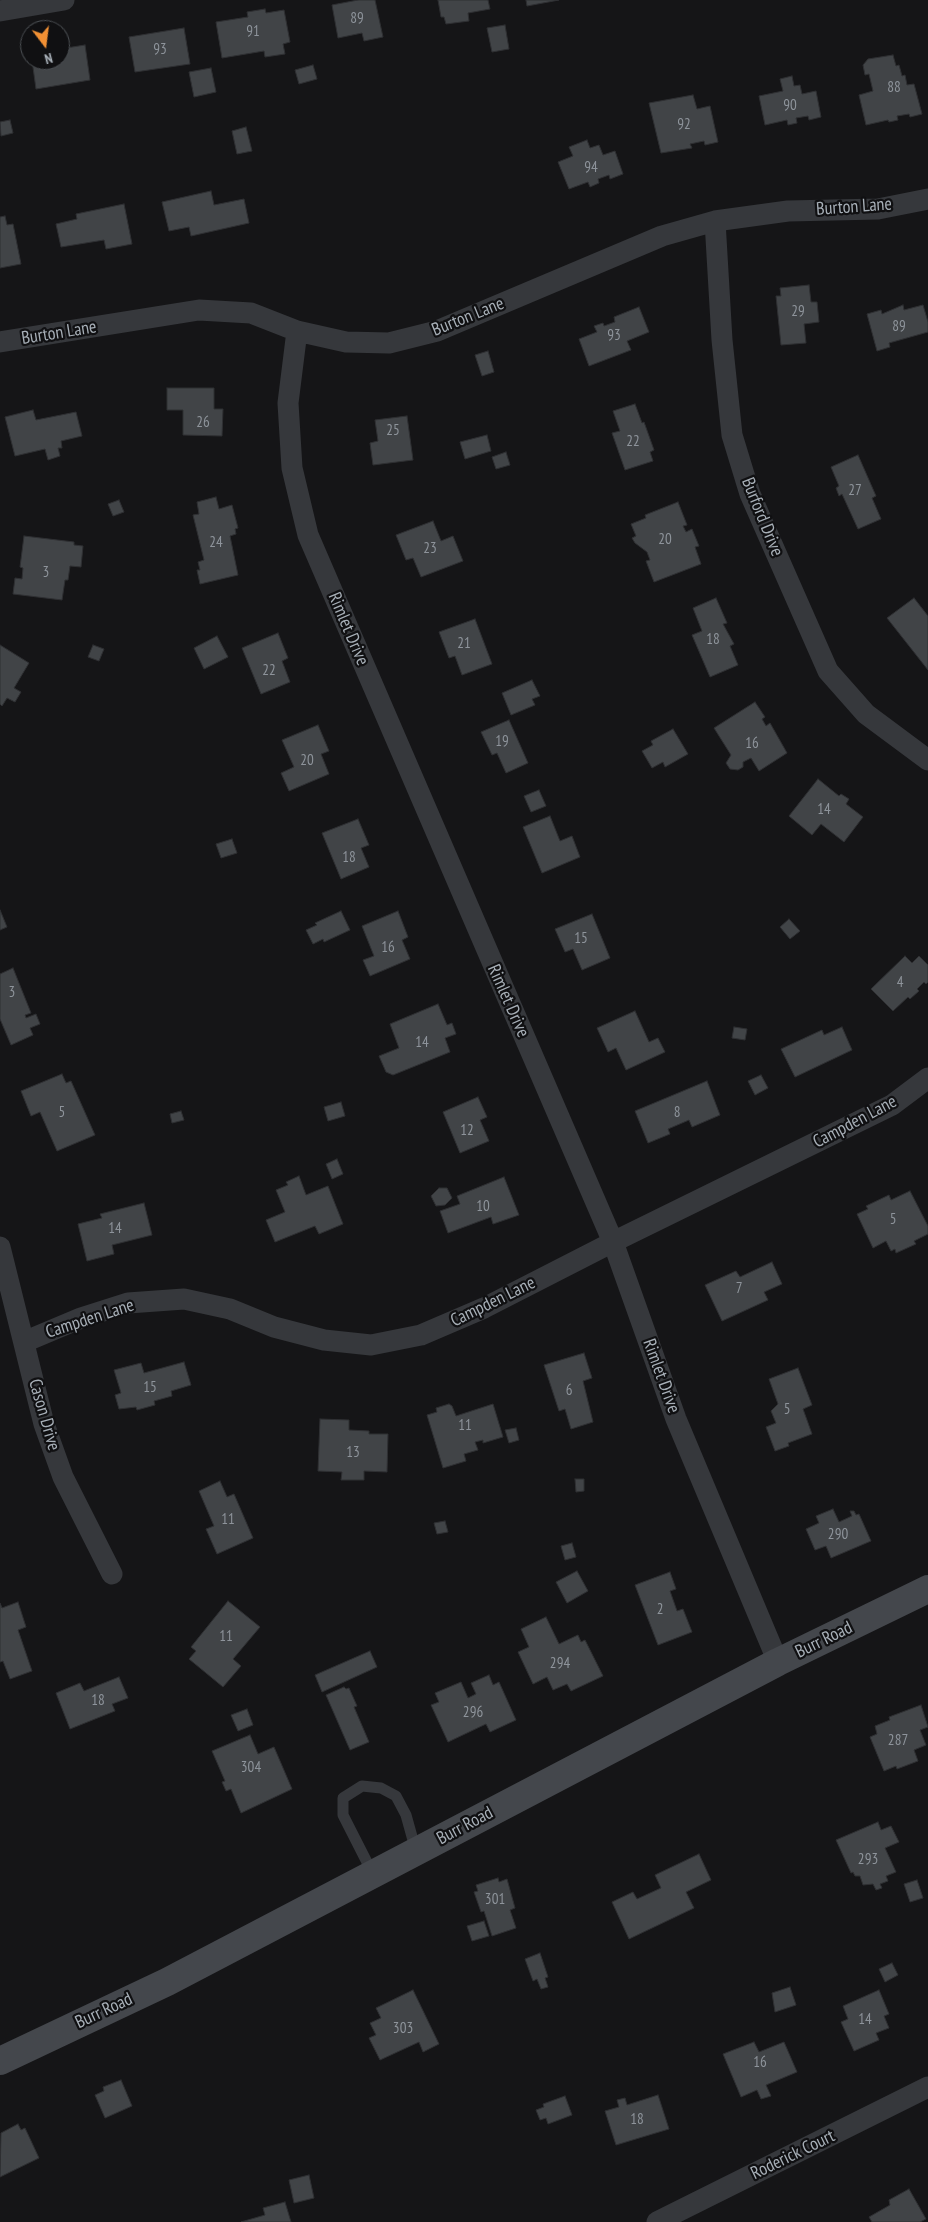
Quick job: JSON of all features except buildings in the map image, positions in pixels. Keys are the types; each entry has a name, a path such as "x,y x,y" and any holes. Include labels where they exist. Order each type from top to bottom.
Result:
{"street":[{"path":"0,11 64,0"},
{"name":"Burton Lane","path":"0,342 199,310 251,313 297,331 346,342 389,342 437,331 662,236 715,221 788,211 878,209 928,199"},
{"name":"Burford Drive","path":"715,221 722,340 732,435 750,494 828,670 866,714 928,760"},
{"name":"Rimlet Drive","path":"297,331 288,403 292,468 308,535 613,1242 676,1419 778,1662"},
{"name":"Campden Lane","path":"24,1342 81,1318 128,1303 184,1299 230,1309 274,1327 324,1340 371,1344 421,1335 484,1308 613,1242 892,1105 928,1078"},
{"name":"Cason Drive","path":"0,1247 44,1424 63,1478 112,1574"},
{"name":"Burr Road","path":"0,2061 167,1982 778,1662 928,1589"},
{"name":"Roderick Court","path":"657,2222 927,2092"}],"lane":[{"path":"373,1874 342,1815 343,1798 362,1786 381,1788 396,1796 406,1815 416,1851"}]}
